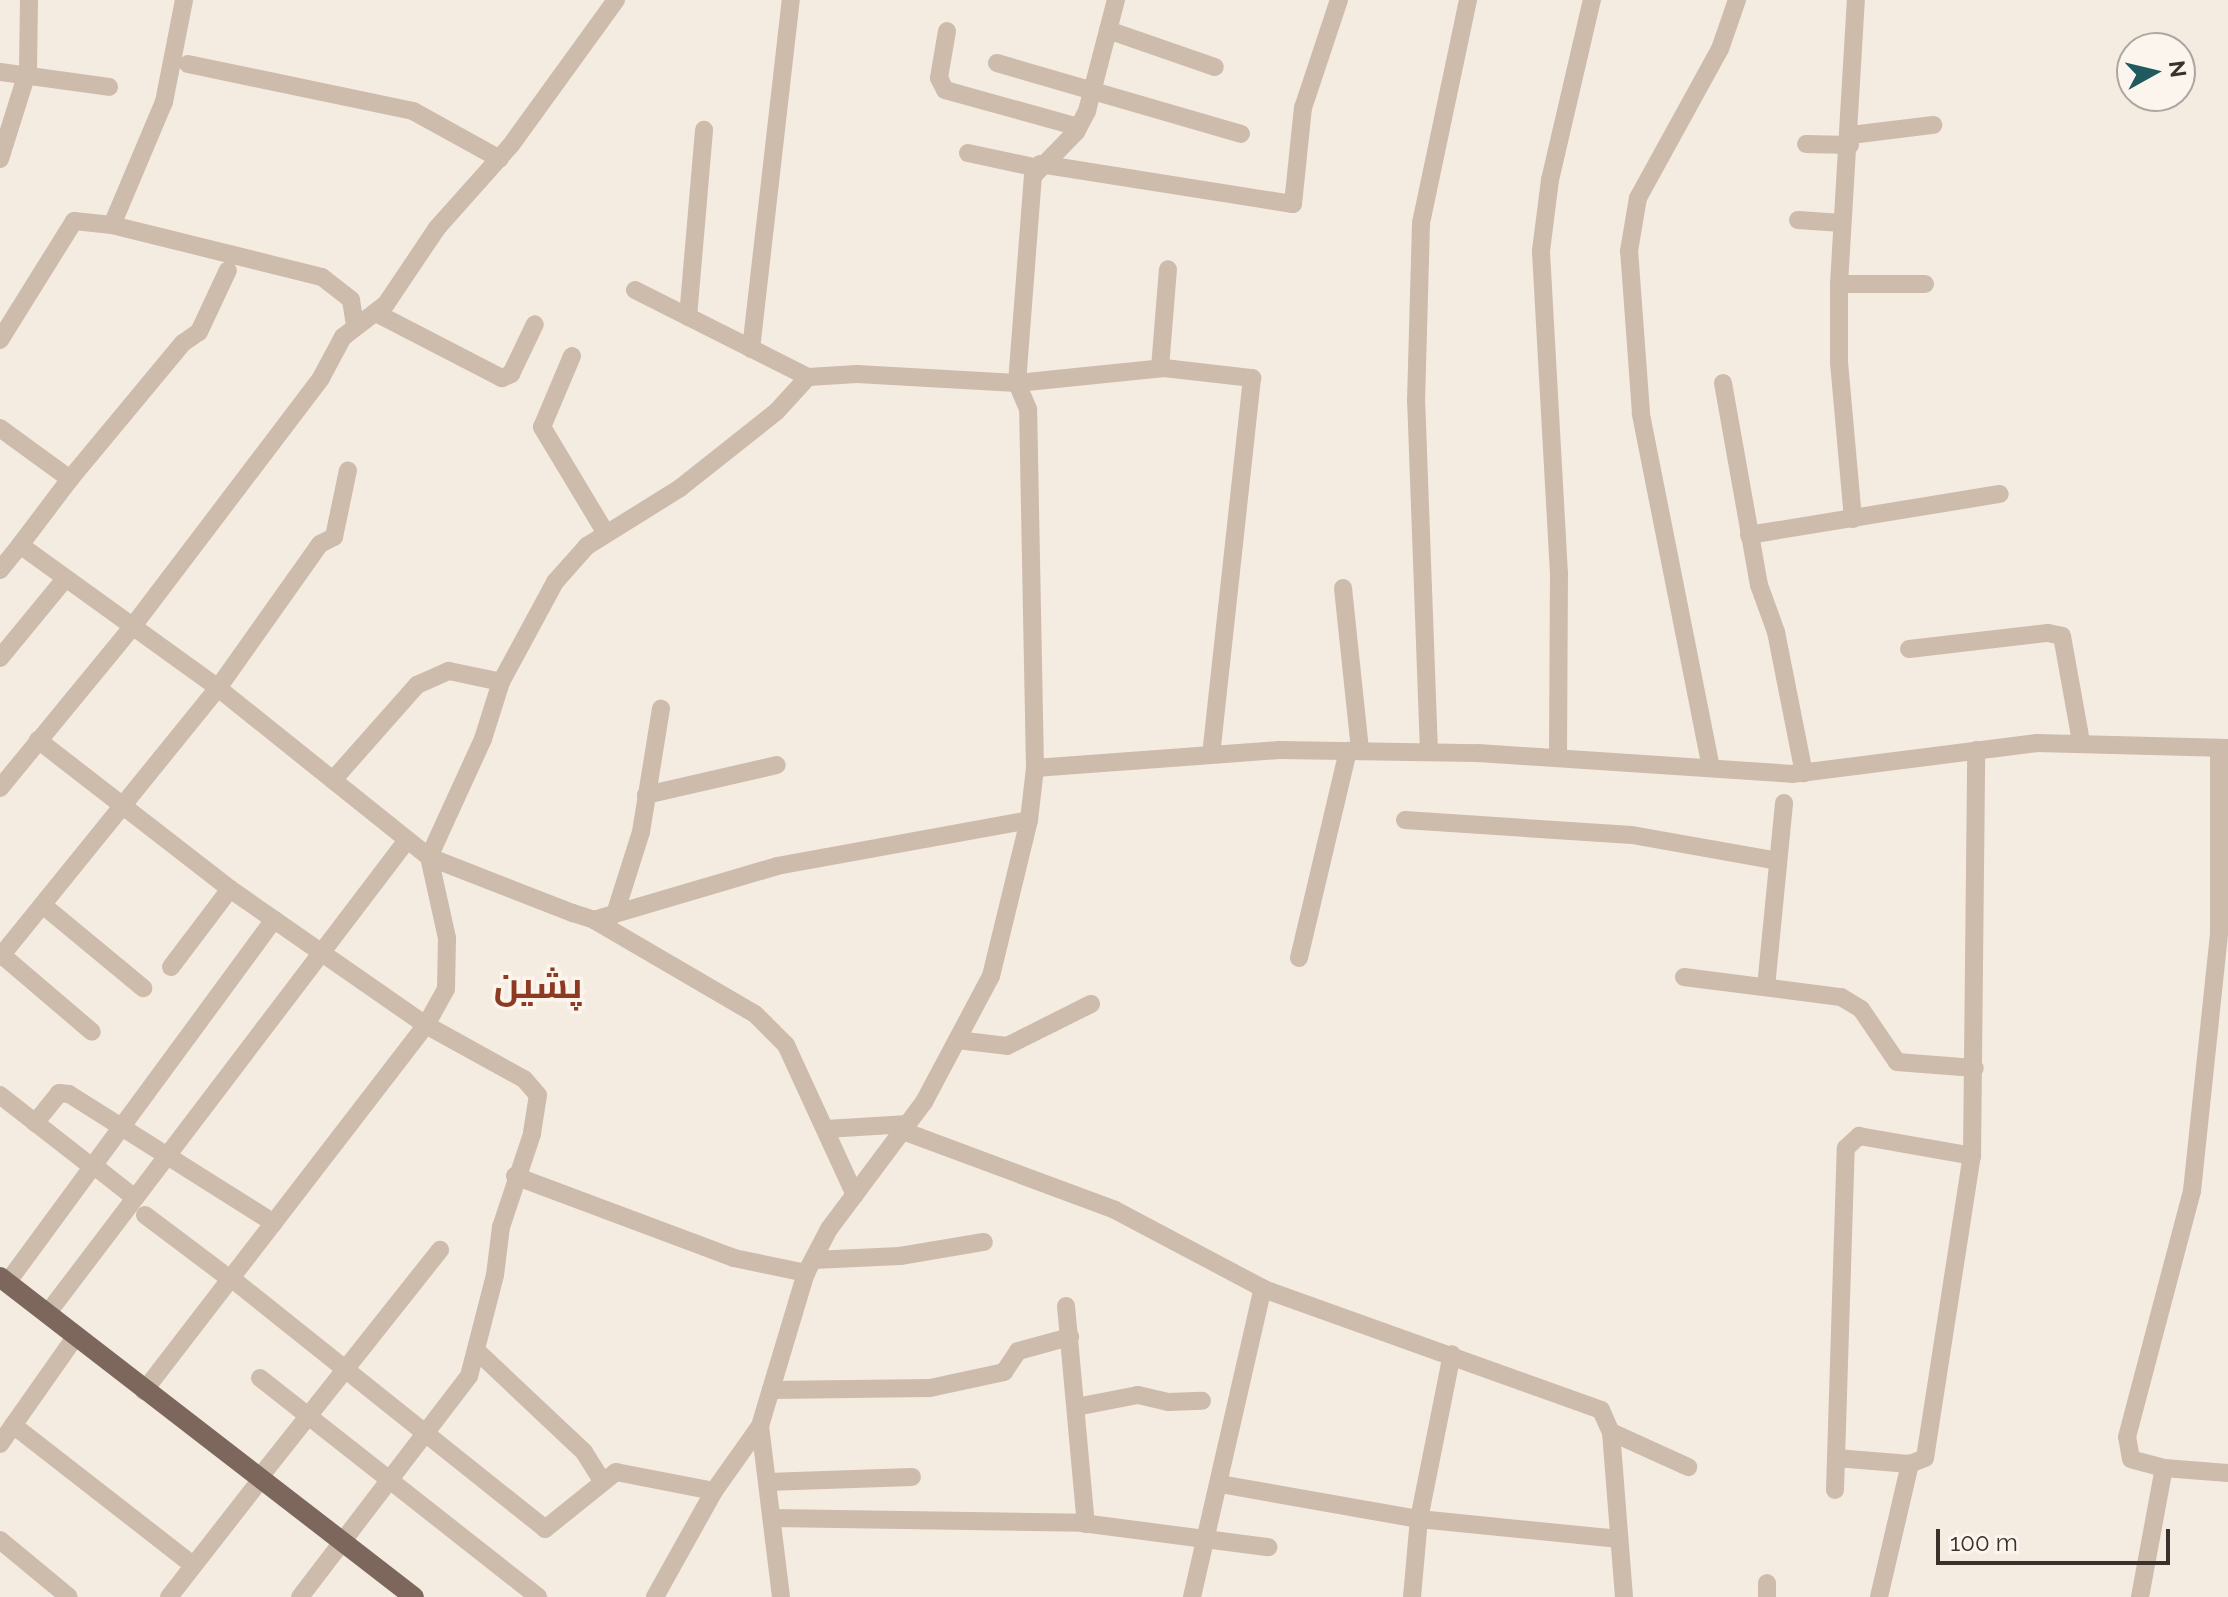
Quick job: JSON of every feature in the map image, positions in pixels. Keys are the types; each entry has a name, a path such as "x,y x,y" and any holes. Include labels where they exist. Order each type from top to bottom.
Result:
{"main road":[{"path":"3,1280 414,1597"}],"street":[{"path":"0,159 27,74 29,0"},
{"path":"112,225 164,102 184,0"},
{"path":"0,788 133,626 321,378 355,324 376,313 437,228 500,159 616,0"},
{"path":"751,349 791,0"},
{"path":"655,1597 714,1491 760,1426 810,1266 855,1195 905,1128 991,976 1029,820 1035,768 1028,409 1017,383 1033,176 1078,127 1092,90 1116,0"},
{"path":"968,153 1293,204 1303,108 1339,0"},
{"path":"1429,752 1416,402 1421,223 1468,0"},
{"path":"1558,758 1560,590 1541,251 1550,180 1592,0"},
{"path":"1711,768 1641,413 1629,251 1638,198 1720,49 1737,0"},
{"path":"1853,519 1839,362 1839,284 1856,0"},
{"path":"1108,30 1215,67"},
{"path":"947,31 939,78 945,90 1078,127"},
{"path":"997,63 1241,134"},
{"path":"188,64 413,111 500,159"},
{"path":"0,72 109,87"},
{"path":"1806,144 1850,140 1933,125"},
{"path":"688,317 704,130"},
{"path":"1798,220 1842,223"},
{"path":"0,340 33,294 71,224 112,225 322,277 351,300 355,324"},
{"path":"1160,368 1168,269"},
{"path":"0,570 70,479 183,343 199,332 228,270"},
{"path":"1839,284 1925,284"},
{"path":"635,290 808,377 857,374 1017,383 1160,368 1246,375 1253,383 1211,755"},
{"path":"376,313 502,378 511,374 535,324"},
{"path":"572,356 542,427 605,532"},
{"path":"144,1391 426,1025 446,989 447,938 429,857 483,739 501,682 555,582 605,532 680,488 777,411 808,377"},
{"path":"1723,383 1749,535 1776,632 1804,773"},
{"path":"0,428 70,479"},
{"path":"92,1032 1,956 218,688 320,544 334,537 348,470"},
{"path":"1749,535 2000,494"},
{"path":"20,545 218,688 429,857 594,920 755,1014 786,1045 855,1195"},
{"path":"0,658 65,579"},
{"path":"1299,958 1354,751 1343,588"},
{"path":"1909,649 2048,633 2062,636 2081,742"},
{"path":"333,780 417,685 449,671 501,682"},
{"path":"615,914 646,795 661,709"},
{"path":"38,740 274,920 426,1025 535,1088 538,1111 515,1176 478,1352 469,1376 300,1597"},
{"path":"1035,768 1211,755 1354,751 1558,758 1804,773 1976,750 2081,742 2223,748 2219,932 2192,1191 2127,1447 2131,1459 2164,1468 2228,1473"},
{"path":"1836,1458 1910,1464 1925,1458 1972,1156 1976,750"},
{"path":"646,795 777,765"},
{"path":"1766,987 1784,803"},
{"path":"594,920 777,866 1029,820"},
{"path":"1405,820 1632,835 1778,861"},
{"path":"47,1314 324,955 407,840"},
{"path":"171,967 230,889"},
{"path":"44,906 143,988"},
{"path":"3,1280 124,1128 274,920"},
{"path":"1684,977 1854,1002 1897,1062 1975,1068"},
{"path":"957,1040 1007,1046 1091,1004"},
{"path":"35,1123 62,1092 168,1154 274,1223"},
{"path":"0,1095 135,1198"},
{"path":"826,1129 905,1128 1115,1210 1263,1288 1601,1410 1611,1432 1624,1597"},
{"path":"1835,1490 1846,1148 1859,1136 1972,1156"},
{"path":"515,1176 734,1258 810,1266 984,1242"},
{"path":"145,1215 346,1366 545,1529 616,1472 629,1472 714,1491"},
{"path":"169,1597 346,1366 440,1250"},
{"path":"1192,1597 1263,1288"},
{"path":"1066,1306 1086,1524"},
{"path":"0,1444 76,1336"},
{"path":"771,1390 930,1388 1000,1374 1018,1351 1070,1337"},
{"path":"478,1352 584,1452 602,1481"},
{"path":"1412,1597 1419,1519 1452,1354"},
{"path":"260,1378 538,1597"},
{"path":"1076,1407 1138,1395 1168,1402 1202,1401"},
{"path":"13,1425 193,1565"},
{"path":"760,1426 781,1597"},
{"path":"1611,1432 1688,1467"},
{"path":"1879,1597 1910,1464"},
{"path":"2140,1597 2164,1468"},
{"path":"767,1482 912,1477"},
{"path":"1220,1484 1419,1519 1619,1539"},
{"path":"772,1518 1086,1524 1268,1547"},
{"path":"0,1540 69,1597"}],"district":[{"name":"پشین","path":"538,986"}]}
